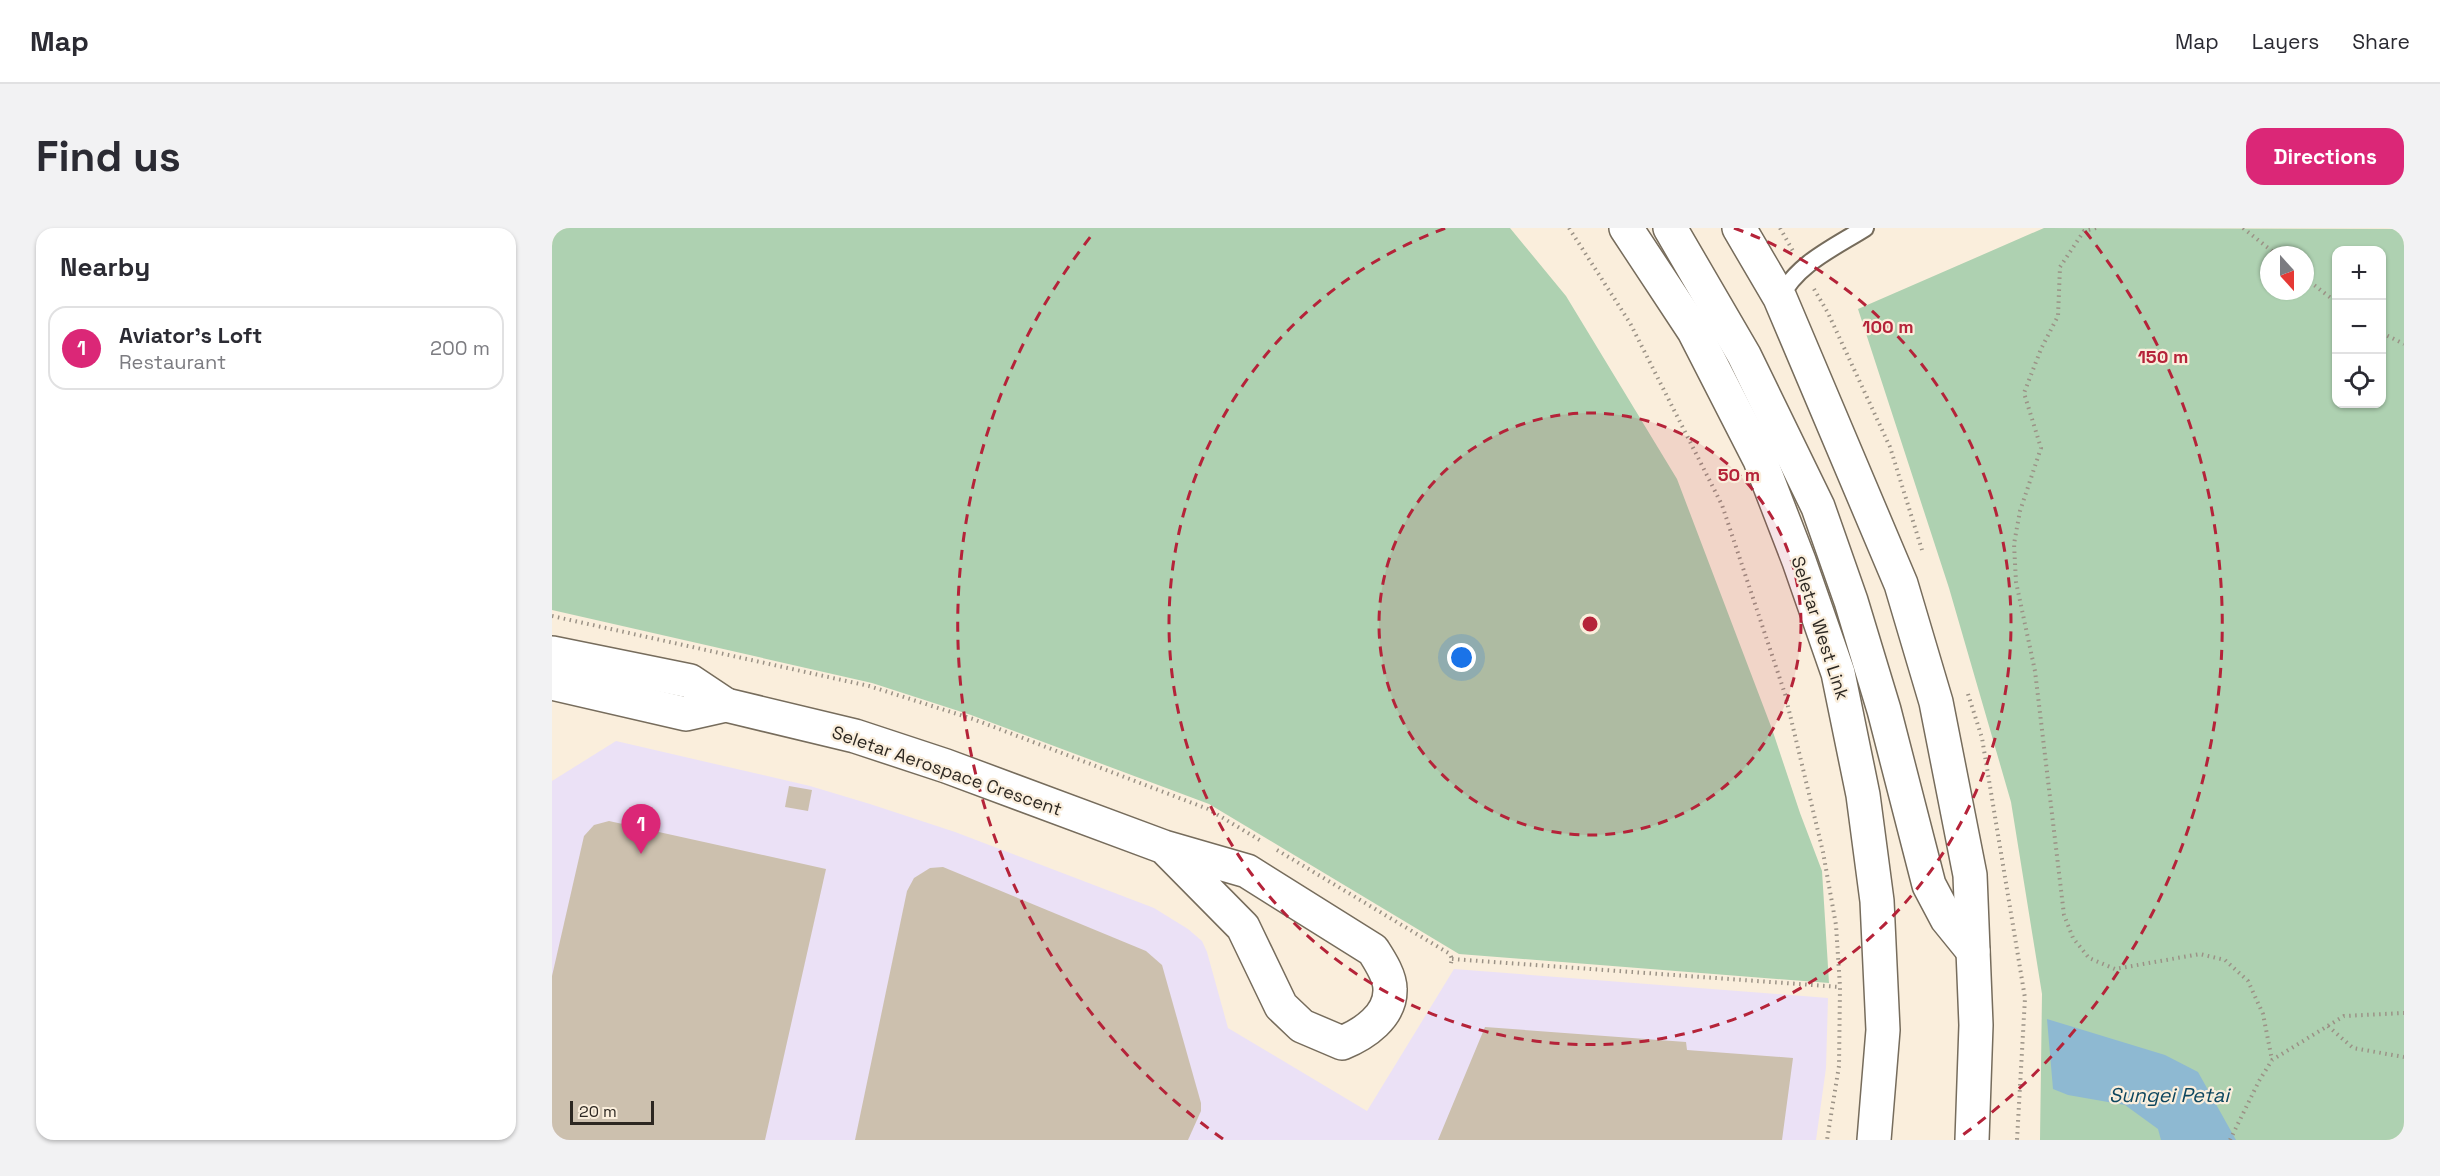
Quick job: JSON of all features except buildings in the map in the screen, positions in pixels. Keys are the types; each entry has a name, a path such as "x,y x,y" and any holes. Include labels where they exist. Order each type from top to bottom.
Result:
{"main road":[{"name":"Seletar West Link","path":"1626,228 1694,331 1760,460 1799,561 1838,673 1863,795 1877,901 1883,1030 1874,1140"},
{"path":"1670,228 1706,286 1744,355 1818,507 1851,601 1884,710 1929,885 1947,920 1973,951"},
{"path":"1739,228 1780,298 1901,584 1936,702 1970,875 1976,1025 1972,1140"},
{"path":"552,653 690,681 726,705"},
{"name":"Seletar Aerospace Crescent","path":"552,683 686,714 726,705 855,736 946,766 1164,848 1247,871 1373,950 1384,969 1391,988 1387,1006 1373,1025 1356,1038 1342,1043 1302,1026 1281,1006 1243,927 1164,848"}],"lane":[{"path":"1780,298 1786,285 1801,269 1865,228"}],"path":[{"path":"1569,228 1630,323 1722,505 1788,705 1823,852 1836,925 1840,987 1839,1066 1827,1140"},
{"path":"2096,228 2084,231 2060,267 2058,316 2041,349 2024,393 2042,448 2020,511 2014,544 2016,582 2036,670 2064,915 2073,938 2089,958 2115,969 2200,954 2225,960 2248,981 2263,1014 2272,1060"},
{"path":"2243,228 2266,246"},
{"path":"2314,285 2334,300"},
{"path":"2386,335 2404,344"},
{"path":"552,616 869,686 974,719 1208,809 1450,954 1452,959 1450,967"},
{"path":"1452,959 1840,987"},
{"path":"2230,1140 2272,1060 2344,1016 2404,1012"},
{"path":"2328,1026 2353,1048 2404,1058"}],"shaded area":[{"path":"616,741 810,786 870,804 955,832 1154,908 1188,929 1202,941 1228,1028 1367,1111 1454,969 1828,998 1826,1068 1816,1140 552,1140 552,781"}],"green space":[{"path":"552,228 1510,228 1566,296 1677,479 1772,729 1822,871 1829,983 1459,954 1209,804 971,715 872,683 552,610"},
{"path":"2044,228 2404,229 2404,1140 2040,1140 2042,994 2011,802 1949,588 1858,309"}],"water":[{"name":"Sungei Petai","path":"2047,1019 2165,1055 2198,1072 2236,1140 2161,1140 2158,1129 2125,1105 2068,1095 2053,1089"}],"place":[{"name":"Aviator's Loft","path":"641,854"}]}
